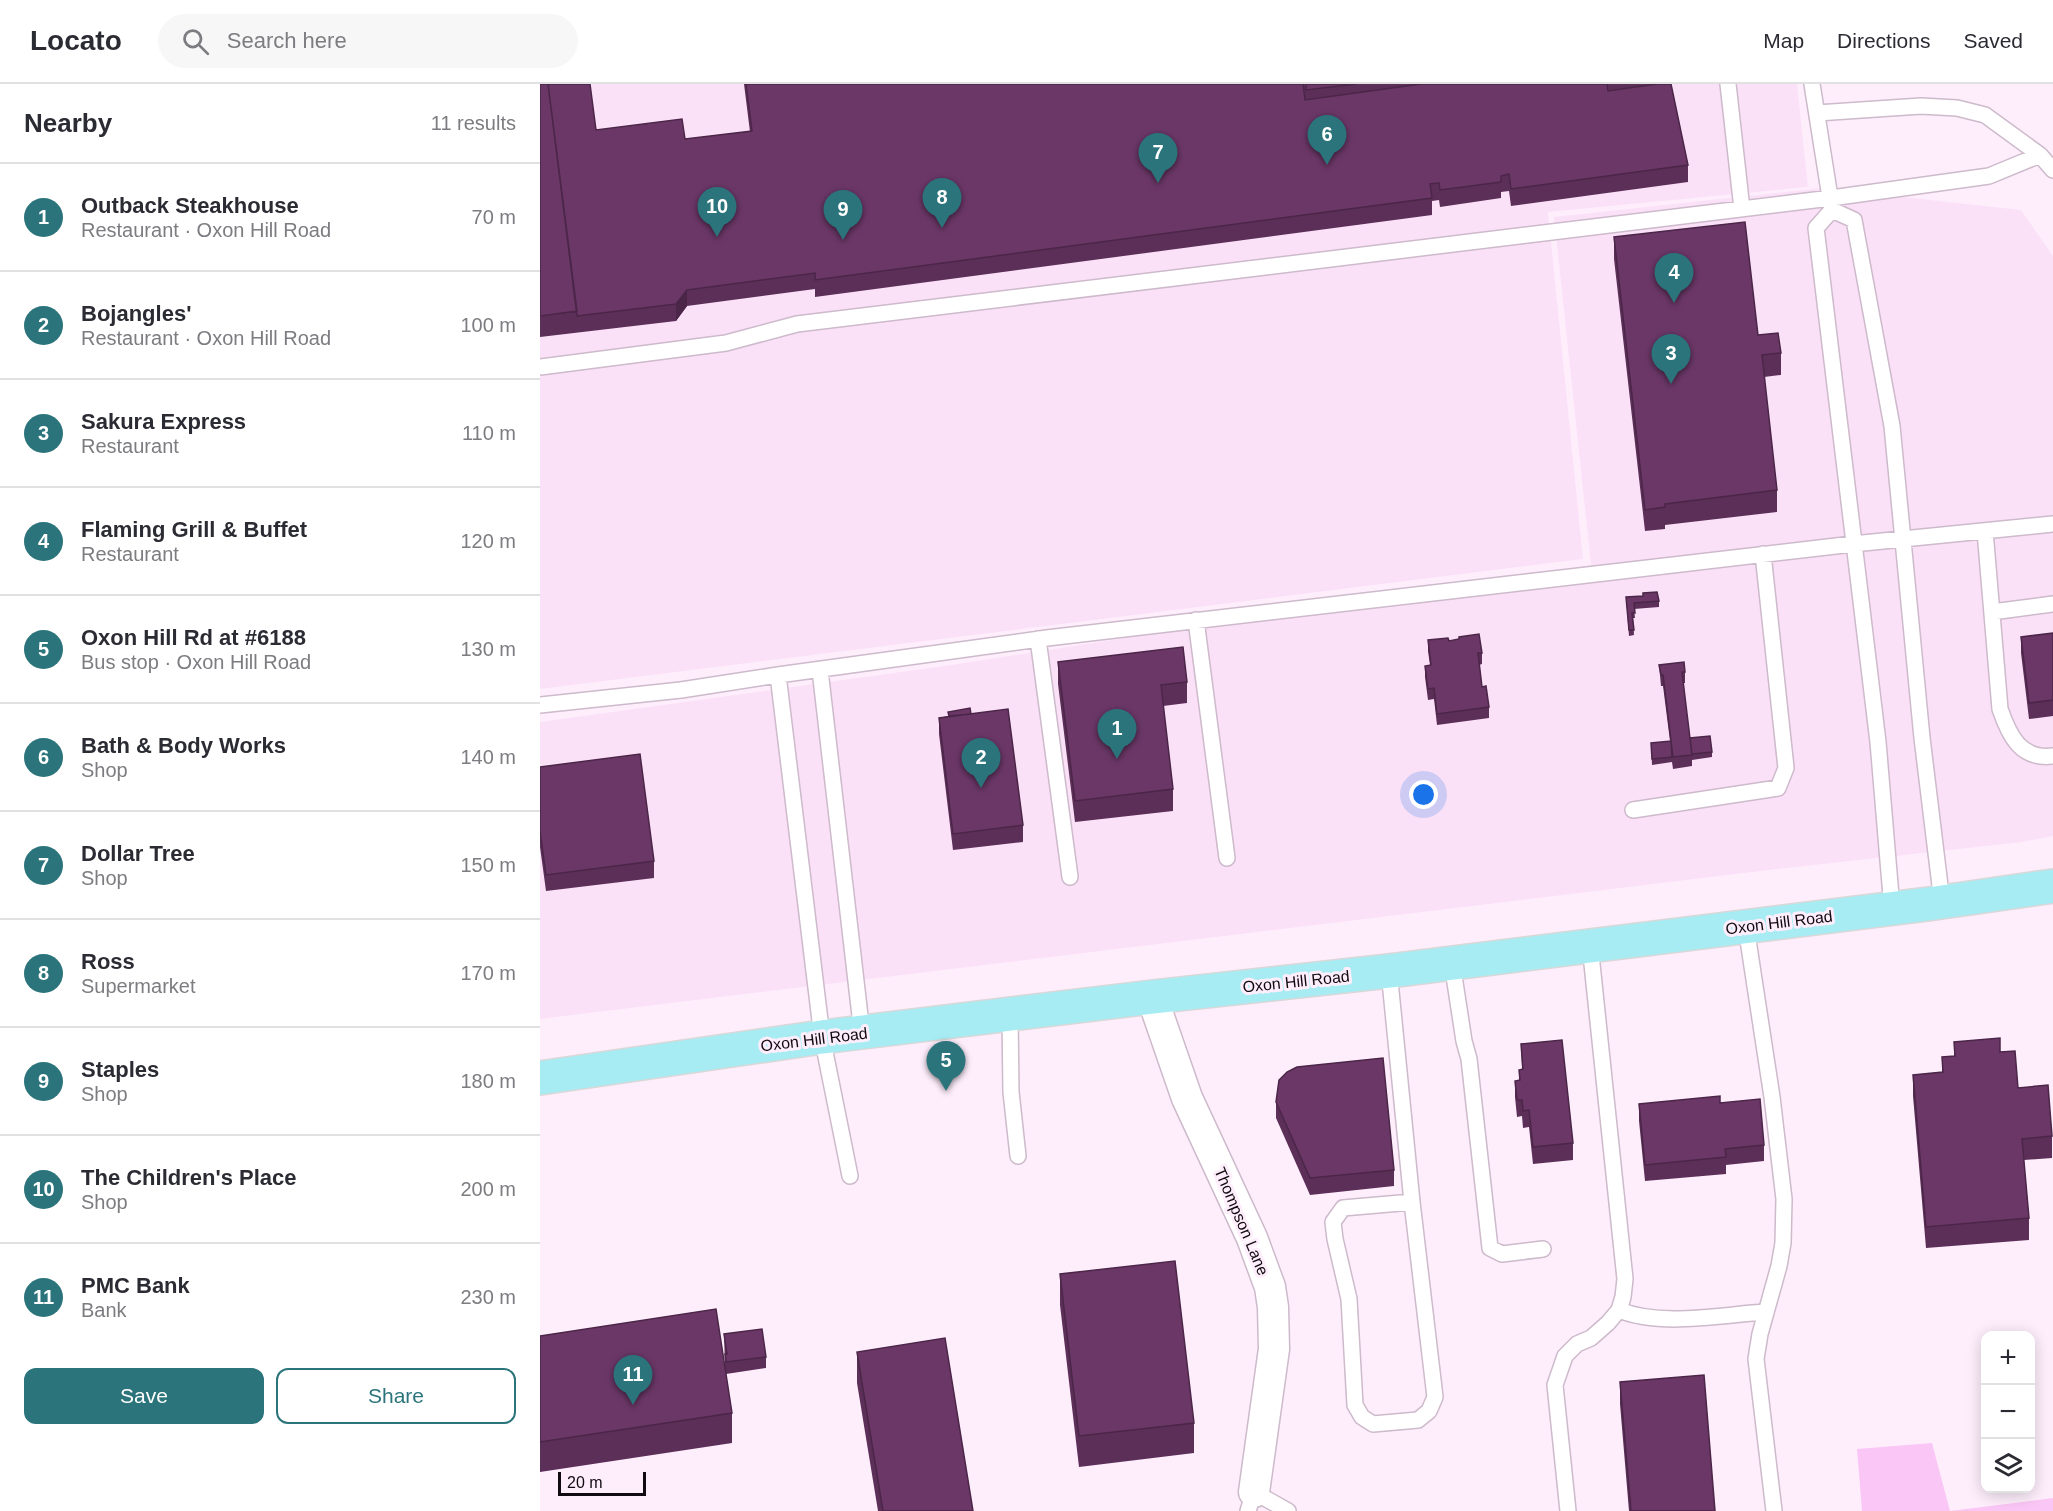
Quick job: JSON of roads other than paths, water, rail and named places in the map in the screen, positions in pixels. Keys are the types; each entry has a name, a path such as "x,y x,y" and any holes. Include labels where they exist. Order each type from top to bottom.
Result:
{"main road":[{"name":"Oxon Hill Road","path":"540,1078 822,1037 1389,971 2053,886"}],"street":[{"name":"Thompson Lane","path":"1152,997 1187,1098 1248,1228 1270,1287 1274,1349 1251,1502"}],"lane":[{"path":"1728,84 1742,209"},
{"path":"1812,84 1832,204 1816,228 1878,742 1892,908"},
{"path":"1817,113 1921,106 1957,108 1985,115 2040,155 2053,170"},
{"path":"540,366 726,343 797,324 1742,209 1832,204 1989,176 2040,155"},
{"path":"1832,204 1854,220 1892,426 1922,738 1941,902"},
{"path":"540,705 681,690 1038,639 1196,620 1903,538 2053,524"},
{"path":"1985,531 2001,709 2007,730 2023,750 2041,757 2053,756"},
{"path":"1633,810 1778,788 1786,768 1763,554"},
{"path":"1992,612 2053,604"},
{"path":"1196,620 1227,858"},
{"path":"1038,639 1070,877"},
{"path":"820,670 862,1033"},
{"path":"778,675 822,1037 850,1176"},
{"path":"1746,927 1772,1097 1784,1199 1783,1244 1765,1312 1756,1359 1774,1511"},
{"path":"1568,1511 1555,1385 1565,1356 1577,1344 1591,1338 1608,1323 1618,1310 1623,1297 1625,1279 1590,945"},
{"path":"1452,963 1469,1059 1490,1248 1502,1254 1543,1249"},
{"path":"1389,971 1412,1202 1436,1397 1429,1411 1419,1420 1373,1424 1362,1417 1355,1405 1349,1299 1333,1222 1343,1208 1412,1202"},
{"path":"1010,1016 1011,1092 1018,1156"},
{"path":"1618,1310 1635,1316 1656,1319 1765,1312"},
{"path":"1251,1502 1288,1511"}],"place":[{"name":"Bath & Body Works","path":"1327,165"},
{"name":"Dollar Tree","path":"1158,183"},
{"name":"Ross","path":"942,228"},
{"name":"The Children's Place","path":"717,237"},
{"name":"Staples","path":"843,240"},
{"name":"Flaming Grill & Buffet","path":"1674,303"},
{"name":"Sakura Express","path":"1671,384"},
{"name":"Outback Steakhouse","path":"1117,759"},
{"name":"Bojangles'","path":"981,788"},
{"name":"Oxon Hill Rd at #6188","path":"946,1091"},
{"name":"PMC Bank","path":"633,1405"}]}
